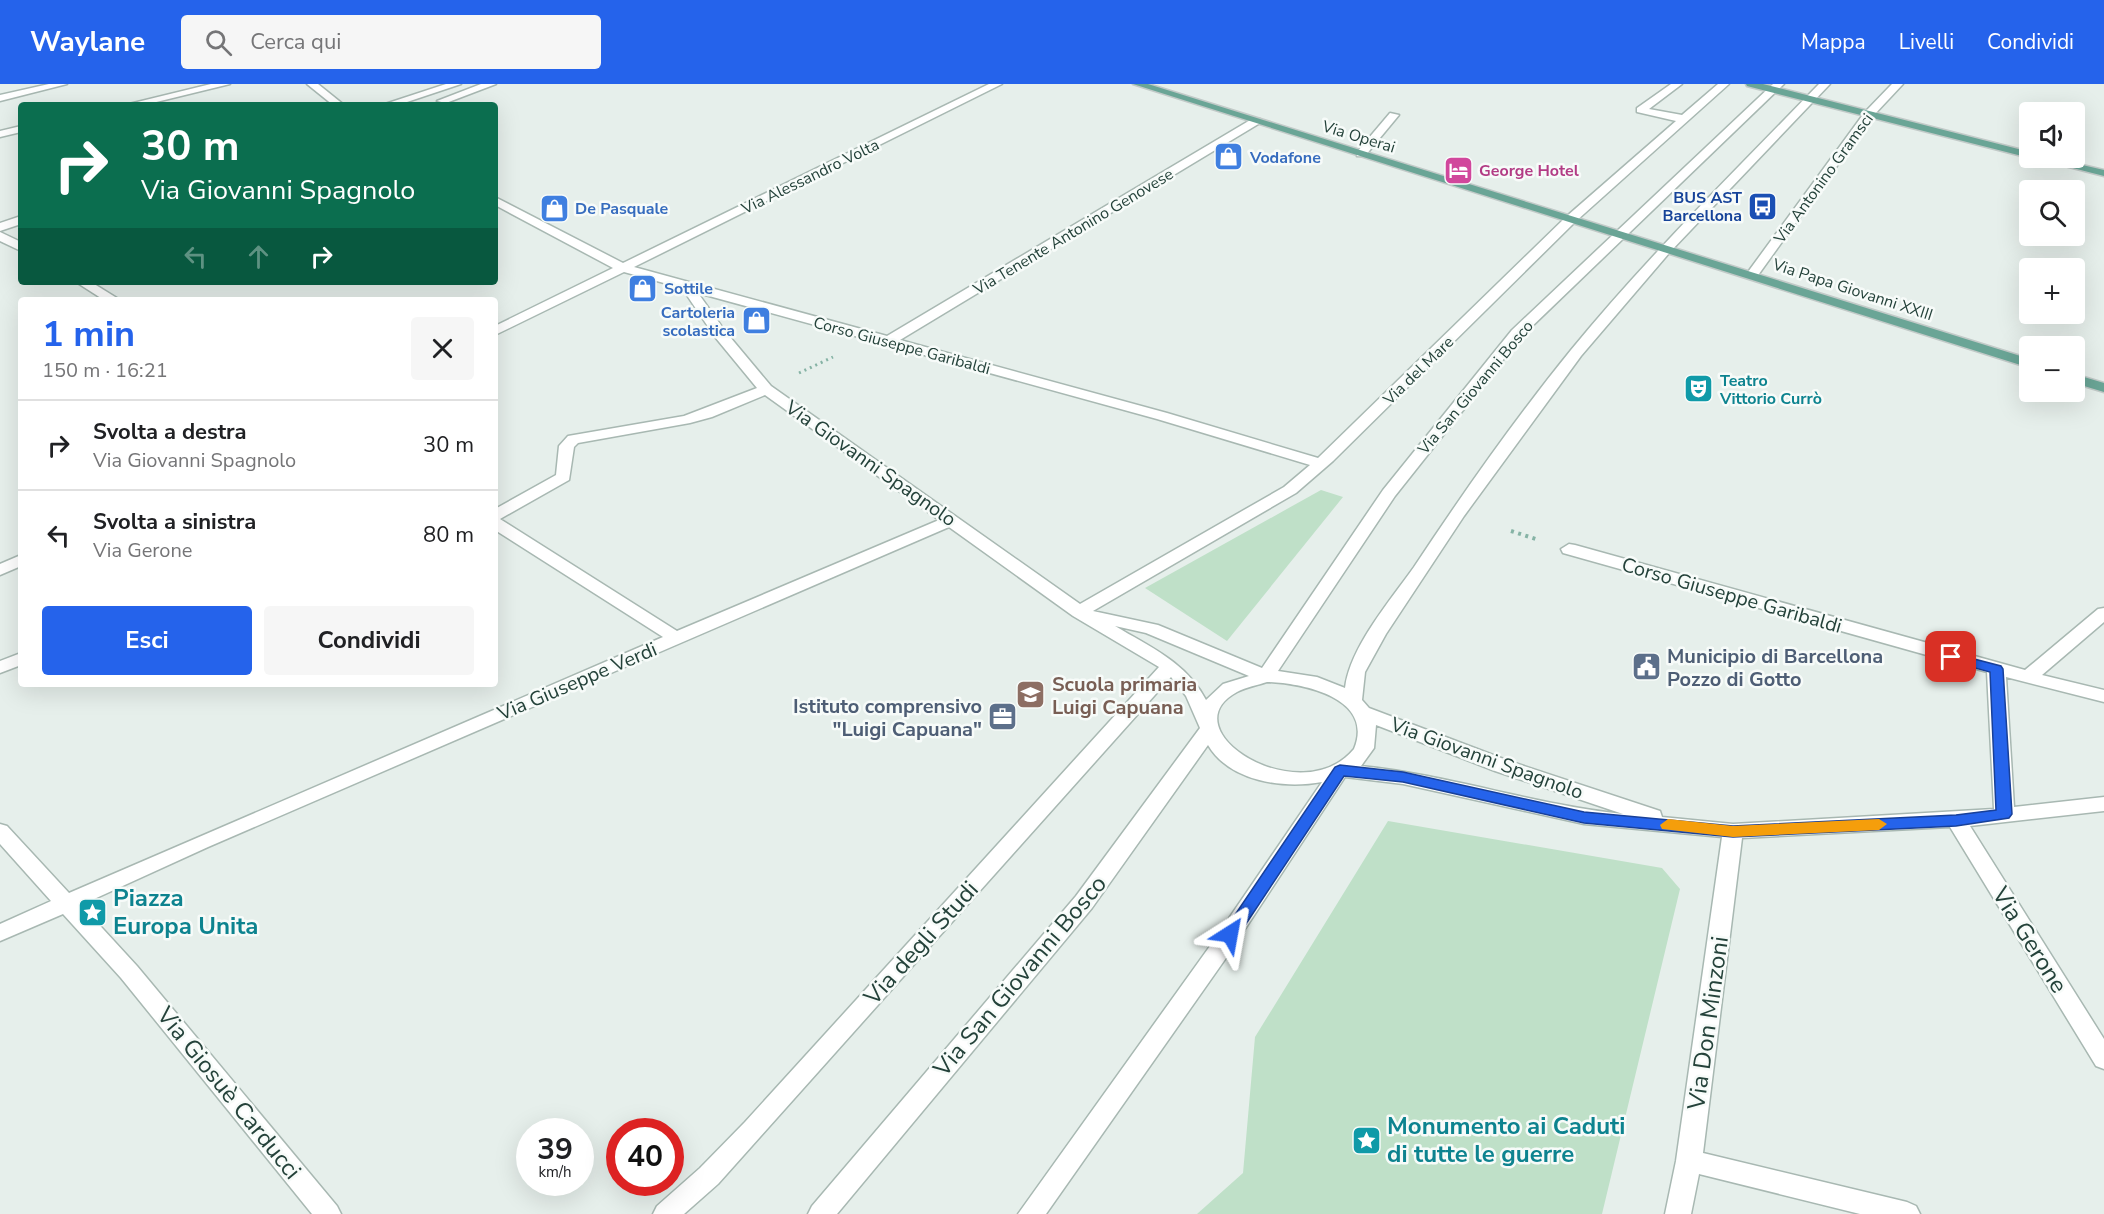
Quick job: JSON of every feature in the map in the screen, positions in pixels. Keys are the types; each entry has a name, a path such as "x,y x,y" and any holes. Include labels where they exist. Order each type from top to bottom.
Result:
{"main road":[{"name":"Via Operai","path":"1138,84 1618,234"},
{"path":"1751,84 1776,87 1810,99 2019,152"},
{"path":"2083,168 2104,173"},
{"name":"Via Papa Giovanni XXIII","path":"1618,234 2019,360"},
{"path":"2085,382 2104,388"}],"street":[{"path":"0,98 62,84"},
{"path":"144,102 225,84"},
{"path":"312,84 335,102"},
{"path":"323,84 345,102"},
{"path":"397,102 456,84"},
{"path":"438,102 491,84"},
{"name":"Via Alessandro Volta","path":"498,330 998,84"},
{"path":"1677,84 1641,110 1684,119"},
{"name":"Via del Mare","path":"1079,612 1290,490 1321,464 1571,219 1724,84"},
{"path":"1356,707 1356,672 1377,634 1457,514 1576,353 1666,249 1825,84"},
{"name":"Via Antonino Gramsci","path":"1752,275 1869,114 1898,84"},
{"name":"Via San Giovanni Bosco","path":"1266,676 1389,493 1517,333 1618,234 1776,87"},
{"path":"1361,154 1394,115"},
{"name":"Via Tenente Antonino Genovese","path":"882,339 1256,121"},
{"path":"0,134 18,130"},
{"name":"Corso Giuseppe Garibaldi","path":"498,202 622,268 688,288 1162,416 1321,464"},
{"path":"0,227 18,221"},
{"path":"0,236 18,246"},
{"path":"87,285 108,297"},
{"name":"Via Giovanni Spagnolo","path":"688,288 720,334 765,389 1079,612 1170,666 1184,679 1208,726"},
{"path":"498,514 564,477 567,446 573,439 685,420 707,414 765,389"},
{"name":"Via Giuseppe Verdi","path":"66,904 201,842 952,520"},
{"path":"498,525 676,638"},
{"name":"Corso Giuseppe Garibaldi","path":"1569,549 1996,669 2104,696"},
{"path":"0,570 18,561"},
{"name":"Via Giovanni Spagnolo","path":"1079,612 1152,629 1266,676"},
{"path":"2028,677 2104,614"},
{"path":"0,667 18,660"},
{"name":"Via degli Studi","path":"666,1214 709,1176 754,1129 1170,666"},
{"path":"1996,669 2004,814"},
{"path":"1266,676 1313,681 1342,694 1356,707 1365,723 1365,744 1352,763 1340,770 1313,778 1286,779 1247,769 1218,748 1208,726 1212,704 1227,689 1251,679 1266,676"},
{"name":"Via Giovanni Spagnolo","path":"1356,707 1502,766 1683,826"},
{"name":"Via San Giovanni Bosco","path":"820,1214 1084,902 1208,726"},
{"path":"1031,1214 1218,952 1340,770"},
{"name":"Via Giovanni Spagnolo","path":"1340,770 1403,777 1584,817 1733,831 1956,820 2104,804"},
{"name":"Via Gerone","path":"1956,820 2104,1059"},
{"name":"Via Don Minzoni","path":"1678,1214 1689,1161 1733,831"},
{"path":"0,933 66,904 3,835"},
{"name":"Via Giosuè Carducci","path":"66,904 129,972 328,1214"},
{"path":"1689,1161 1907,1214"}],"path":[{"path":"765,389 882,339"}],"green space":[{"path":"1321,490 1343,497 1227,641 1145,588"},
{"path":"1388,821 1662,868 1680,889 1602,1214 1197,1214 1243,1173 1255,1037"}],"slow traffic":[{"path":"1668,825 1733,831 1879,824"}],"place":[{"name":"Vodafone","path":"1229,157"},
{"name":"George Hotel","path":"1458,170"},
{"name":"BUS AST Barcellona","path":"1763,206"},
{"name":"De Pasquale","path":"554,208"},
{"name":"Sottile","path":"643,288"},
{"name":"Cartoleria scolastica","path":"756,321"},
{"name":"Teatro Vittorio Currò","path":"1699,389"},
{"name":"Municipio di Barcellona Pozzo di Gotto","path":"1646,667"},
{"name":"Scuola primaria Luigi Capuana","path":"1031,695"},
{"name":"Istituto comprensivo \"Luigi Capuana\"","path":"1003,717"},
{"name":"Piazza Europa Unita","path":"92,912"},
{"name":"Monumento ai Caduti di tutte le guerre","path":"1366,1140"}],"route":[{"path":"1230,934 1340,770 1403,777 1485,793 1584,817 1733,831 1956,820 2004,814 1996,669 1951,657"}]}
